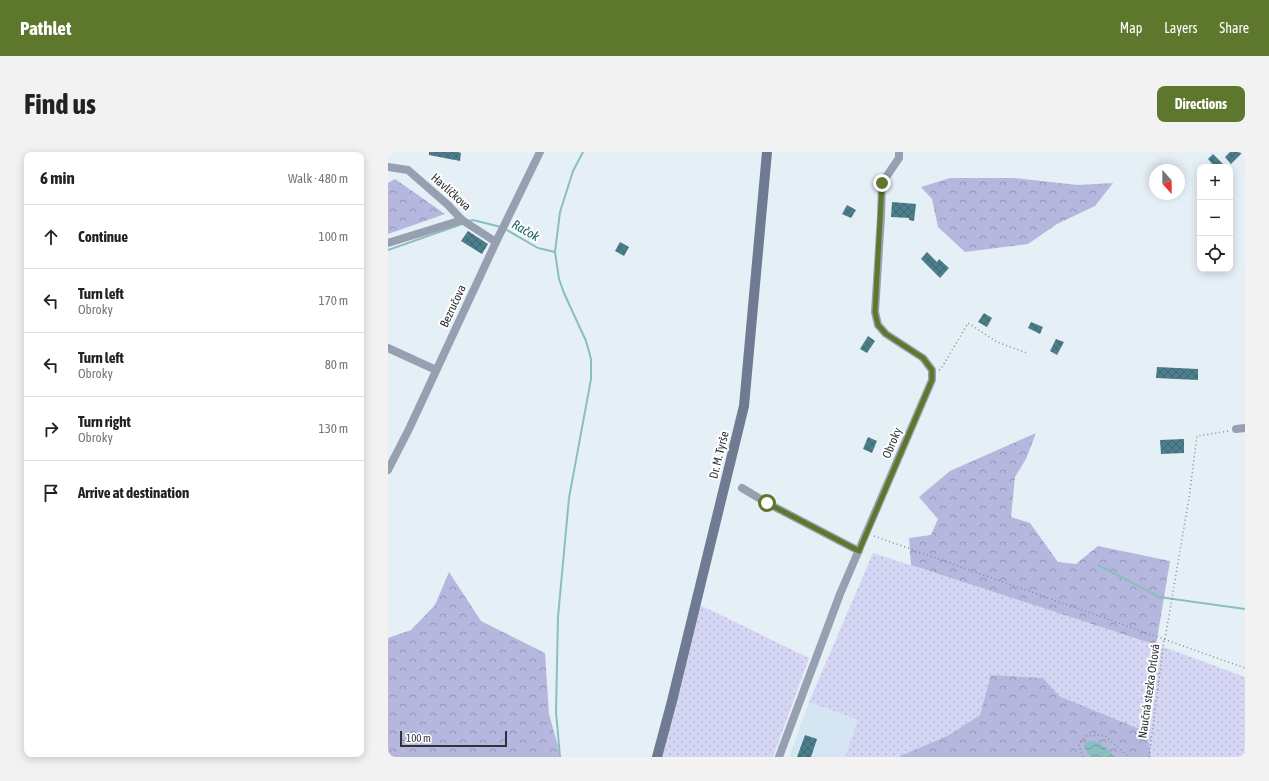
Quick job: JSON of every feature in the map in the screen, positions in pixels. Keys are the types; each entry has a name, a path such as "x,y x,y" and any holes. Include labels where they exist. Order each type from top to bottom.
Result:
{"street":[{"name":"Bezručova","path":"388,470 397,454 496,242 540,152"},
{"name":"Dr. M. Tyrše","path":"657,757 744,406 767,152"},
{"path":"898,152 899,158 882,183 875,312 878,325 886,334 923,358 932,370 932,373"},
{"name":"Havlíčkova","path":"388,167 408,170 462,220 496,242"},
{"path":"388,244 462,220"},
{"path":"388,348 436,370"},
{"name":"Obroky","path":"779,757 840,594 932,380 932,373"},
{"path":"1236,429 1245,428"},
{"path":"742,488 767,503 859,551"}],"path":[{"path":"932,373 940,369 968,323 997,342 1027,353"},
{"path":"867,534 1164,639 1189,498 1197,436 1236,429"},
{"name":"Naučná stezka Orlová","path":"1149,757 1164,639 1245,668"},
{"path":"1083,757 1079,745 1086,736 1104,735 1128,757"}],"shaded area":[{"path":"873,553 1172,650 1245,677 1245,757 1151,757 1147,732 1059,696 1043,678 992,675 980,715 949,735 898,757 845,757 858,720 809,702"},
{"path":"700,605 809,658 773,757 661,757"},
{"path":"809,702 858,720 845,757 789,757"}],"green space":[{"path":"950,178 1013,178 1078,185 1113,183 1095,206 1057,224 1028,244 965,252 938,227 932,199 921,187"},
{"path":"395,179 445,214 388,234 388,183"},
{"path":"1036,433 1026,459 1015,477 1011,517 1030,523 1058,562 1076,564 1098,546 1170,561 1156,645 911,565 909,538 931,535 938,519 919,497 950,471"},
{"path":"449,572 481,621 545,653 549,714 561,757 388,757 388,638 411,630 435,605"},
{"path":"991,675 1043,678 1059,696 1147,732 1151,757 898,757 949,735 980,715"}],"water":[{"path":"1089,741 1101,744 1115,757 1090,757 1084,746 1085,743"}],"building":[{"path":"429,152 458,152 461,153 460,161 429,155"},
{"path":"1230,152 1243,152 1231,164 1225,157"},
{"path":"1213,154 1223,164 1212,164 1208,159"},
{"path":"892,202 916,204 914,221 909,220 909,218 891,217"},
{"path":"847,205 856,210 851,218 842,214"},
{"path":"468,231 488,244 482,254 461,241"},
{"path":"620,242 629,247 624,256 615,251"},
{"path":"927,252 937,262 939,259 949,268 940,278 921,259"},
{"path":"984,313 992,318 987,327 978,322"},
{"path":"1031,322 1043,327 1040,334 1028,328"},
{"path":"868,336 875,341 867,353 860,349"},
{"path":"1056,339 1064,342 1057,355 1050,351"},
{"path":"1157,367 1198,369 1198,380 1156,378"},
{"path":"868,437 877,441 872,453 863,449"},
{"path":"1184,439 1184,453 1161,454 1160,440"},
{"path":"805,735 817,739 811,757 797,757"}],"waterway":[{"name":"Račok","path":"505,229 538,248 555,252 560,212 573,171 583,152"},
{"name":"Račok","path":"470,221 473,220 501,227"},
{"name":"Račok","path":"388,250 462,224"},
{"path":"555,252 559,279 586,341 591,359 591,379 569,498 558,617 556,712 560,757"},
{"path":"1098,565 1159,597 1245,609"}],"route":[{"path":"767,503 859,551 932,380 932,370 923,358 886,334 878,325 875,312 882,183"}]}
